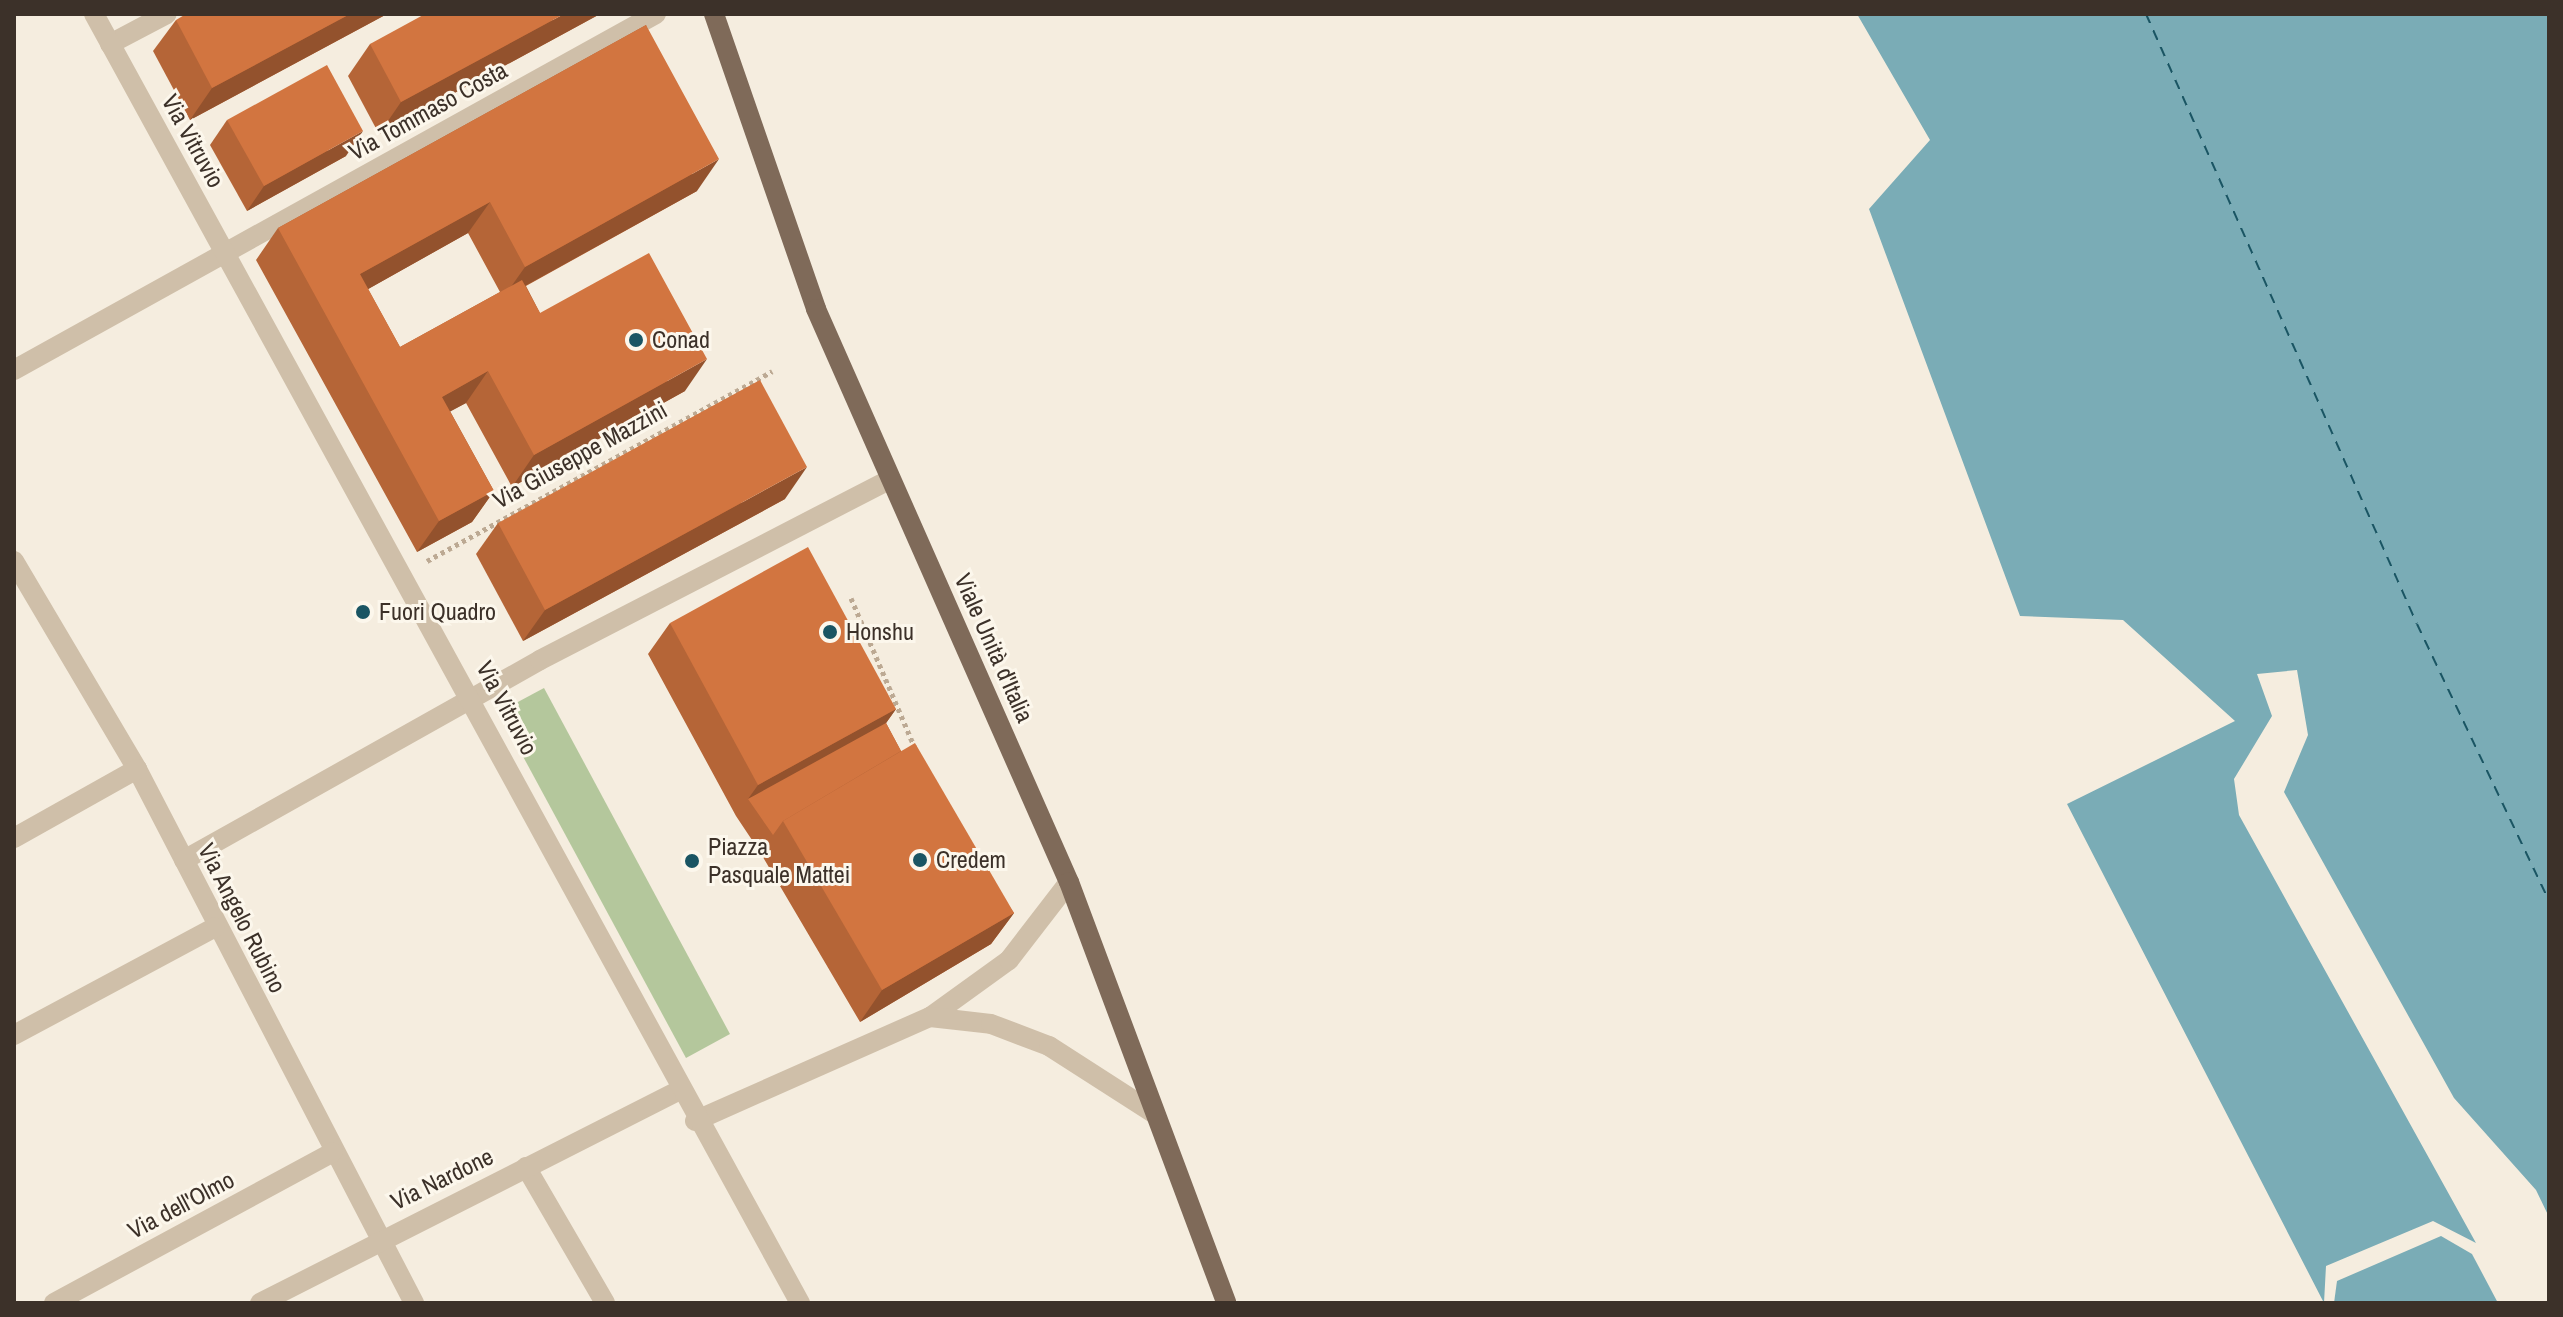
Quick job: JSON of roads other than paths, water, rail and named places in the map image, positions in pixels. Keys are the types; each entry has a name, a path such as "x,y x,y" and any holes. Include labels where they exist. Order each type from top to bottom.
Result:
{"main road":[{"name":"Viale Unità d'Italia","path":"714,14 816,309 1069,882 1226,1303"}],"street":[{"name":"Via Vitruvio","path":"94,14 405,573 695,1121 800,1303"},
{"path":"110,44 167,14"},
{"name":"Via Tommaso Costa","path":"14,370 656,14"},
{"path":"184,860 472,697 890,479"},
{"name":"Via Angelo Rubino","path":"14,561 23,598 137,769 215,927 414,1303"},
{"path":"14,838 137,769"},
{"path":"695,1121 930,1017 1009,960 1069,882"},
{"path":"14,1035 215,927"},
{"path":"930,1017 991,1024 1049,1046 1155,1114"},
{"path":"605,1303 526,1167 679,1090"},
{"name":"Via dell'Olmo","path":"54,1303 333,1152"},
{"name":"Via Nardone","path":"260,1303 526,1167"}],"water":[{"path":"1857,14 2549,14 2549,1217 2536,1190 2454,1098 2284,792 2308,735 2297,670 2257,674 2272,716 2234,779 2239,815 2476,1243 2433,1221 2326,1266 2324,1303 2067,804 2235,721 2123,620 2020,616 1869,209 1930,140"},
{"path":"2441,1236 2472,1254 2498,1303 2334,1303 2337,1281"}],"place":[{"name":"Conad","path":"636,340"},
{"name":"Fuori Quadro","path":"363,612"},
{"name":"Honshu","path":"830,632"},
{"name":"Credem","path":"920,860"},
{"name":"Piazza Pasquale Mattei","path":"692,861"}]}
